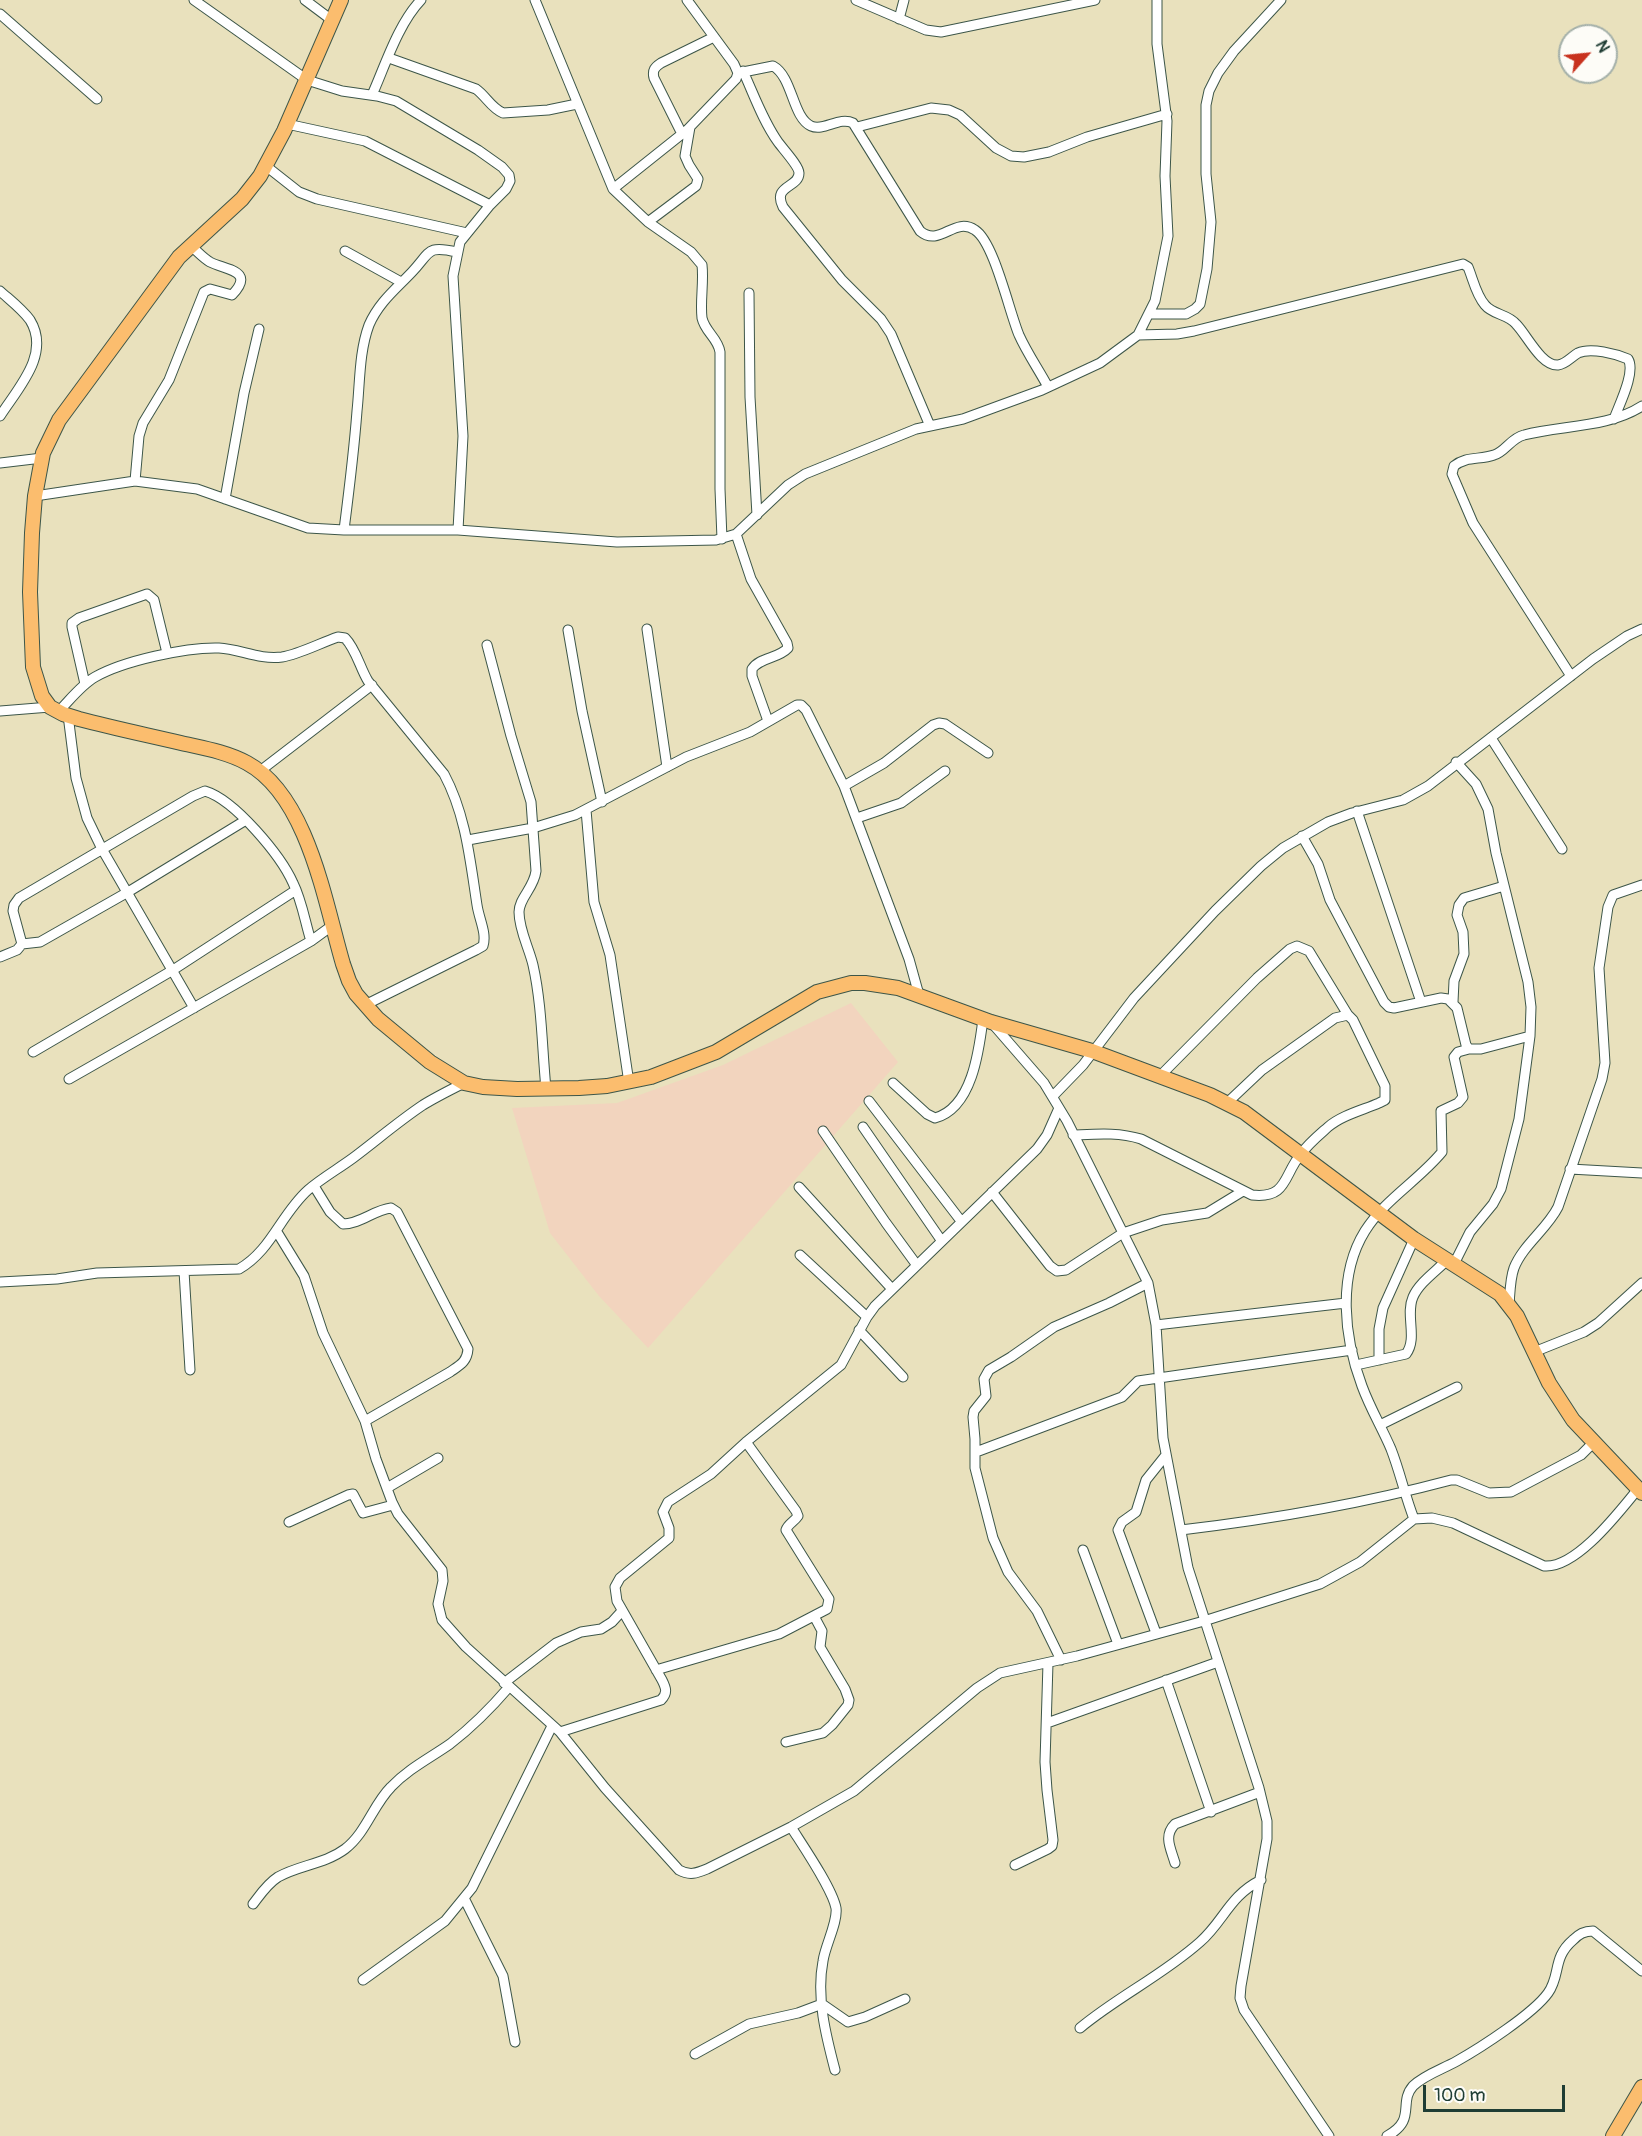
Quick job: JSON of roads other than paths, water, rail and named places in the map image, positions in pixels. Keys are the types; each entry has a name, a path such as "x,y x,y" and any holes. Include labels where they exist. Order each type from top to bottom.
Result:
{"highway":[{"path":"341,0 308,80 266,166 242,199 179,257 59,420 42,458 35,496 30,592 32,659 36,682 42,696 59,711 221,753 245,762 260,771 279,791 303,832 317,866 349,981 365,1005 386,1026 421,1054 464,1083 494,1089 546,1089 629,1083 674,1070 716,1052 817,993 850,983 882,984 919,995 987,1021 1092,1051 1227,1103 1244,1112 1414,1239 1489,1286 1509,1305 1526,1333 1548,1383 1561,1403 1593,1443 1640,1491"},
{"path":"1613,2136 1642,2087"}],"street":[{"path":"194,0 308,80 342,92 372,95 396,101 502,167 509,175 510,182 506,189 460,242 453,276 463,436 458,530"},
{"path":"305,0 333,21"},
{"path":"372,95 413,8 421,0"},
{"path":"535,0 613,189 648,222 691,252 702,265 702,319 709,333 717,340 720,352 722,539"},
{"path":"687,0 741,72 767,123 799,173 797,179 781,193 780,200 783,207 842,280 886,326 896,344 930,426"},
{"path":"856,0 926,30 941,32 1095,0"},
{"path":"899,19 904,0"},
{"path":"35,496 135,481 197,489 308,528 458,530 605,542 722,539 736,534 788,485 805,474 915,429 963,419 1048,387 1100,363 1138,336 1155,301 1168,236 1165,176 1167,114 1156,28 1157,0"},
{"path":"1149,314 1186,314 1200,304 1207,269 1211,222 1206,174 1206,105 1209,91 1218,73 1234,51 1281,0"},
{"path":"0,14 97,99"},
{"path":"648,222 696,186 698,179 686,156 686,130 654,78 655,66 714,37"},
{"path":"389,58 476,89 496,110 503,113 548,110 577,104"},
{"path":"613,189 686,130 732,85 741,72 773,66 778,69 805,122 817,128 843,120 857,127 920,231 926,236 933,237 964,226 973,228 980,234 990,250 1021,338 1048,387"},
{"path":"857,127 931,108 950,110 960,115 996,148 1011,156 1024,157 1049,152 1087,137 1167,114"},
{"path":"287,124 365,141 490,205"},
{"path":"266,166 299,192 317,199 467,233"},
{"path":"135,481 139,436 143,423 169,380 204,291 210,289 232,295 241,281 236,270 208,261 191,246"},
{"path":"344,530 361,364 370,323 382,303 432,250 443,249 457,252"},
{"path":"345,251 401,282"},
{"path":"1138,336 1185,333 1462,264 1468,267 1484,305 1514,321 1536,350 1549,362 1555,365 1562,364 1579,353 1588,351 1629,359 1630,371 1614,419"},
{"path":"0,291 30,321 38,338 38,352 0,416"},
{"path":"749,293 750,396 757,514"},
{"path":"225,499 244,393 259,329"},
{"path":"1571,676 1473,523 1452,474 1454,466 1459,462 1499,454 1506,445 1522,435 1614,419 1642,406"},
{"path":"0,463 42,458"},
{"path":"736,534 751,579 788,648 782,654 760,662 752,669 752,676 768,722"},
{"path":"86,684 72,627 72,623 79,618 147,594 154,600 167,653"},
{"path":"647,628 667,767"},
{"path":"1053,1096 1083,1065 1134,998 1215,911 1283,848 1328,822 1358,811 1403,800 1428,786 1456,762 1571,676 1627,636 1642,629"},
{"path":"568,630 582,711 602,802"},
{"path":"0,711 59,711 93,678 107,671 167,653 198,648 222,648 262,657 283,656 338,638 345,638 372,685 444,774 451,786 468,840 477,904 485,939 483,946 365,1005"},
{"path":"487,645 527,787 533,828 535,880 518,909 537,987 546,1089"},
{"path":"260,771 372,685"},
{"path":"468,840 533,828 575,815 686,757 750,732 792,706 801,705 806,710 844,786 909,959 919,995"},
{"path":"59,711 81,801 102,849 194,1008"},
{"path":"844,786 884,763 939,723 945,724 988,753"},
{"path":"1491,738 1563,849"},
{"path":"1356,1365 1406,1354 1411,1343 1410,1308 1414,1294 1449,1263 1493,1204 1501,1189 1519,1119 1530,1036 1531,1007 1528,982 1488,809 1476,784 1456,762"},
{"path":"857,818 901,803 945,771"},
{"path":"22,945 14,911 14,905 19,898 193,795 205,791 223,799 246,820 282,863 296,890 311,941"},
{"path":"586,810 594,902 610,955 629,1083"},
{"path":"1358,811 1421,1002"},
{"path":"0,957 17,950 22,945 40,942 128,892 246,820"},
{"path":"1302,836 1318,864 1330,900 1384,1002 1394,1008 1441,998 1448,999 1457,1008 1469,1049"},
{"path":"1509,1305 1512,1275 1516,1264 1554,1215 1596,1101 1605,1063 1599,968 1608,907 1613,895 1642,885"},
{"path":"1453,1002 1455,981 1464,954 1464,941 1457,915 1459,905 1464,898 1504,886"},
{"path":"33,1052 172,970 296,890"},
{"path":"69,1079 311,941 333,925"},
{"path":"1073,1135 1112,1133 1141,1139 1243,1191 1252,1195 1269,1196 1285,1183 1300,1154 1337,1120 1384,1100 1384,1086 1353,1020 1309,951 1297,946 1290,949 1244,991 1160,1077"},
{"path":"1227,1103 1278,1059 1335,1018 1348,1015"},
{"path":"893,1083 927,1114 935,1118 943,1116 962,1095 972,1078 987,1021"},
{"path":"987,1021 1040,1076 1053,1096 1148,1282 1156,1325 1158,1377 1166,1455 1188,1568 1260,1792 1267,1821 1268,1839 1240,1998 1244,2010 1329,2136"},
{"path":"1414,1519 1392,1452 1363,1389 1352,1350 1346,1320 1349,1272 1364,1233 1379,1212 1442,1152 1441,1111 1458,1103 1463,1097 1454,1057 1469,1049 1481,1049 1530,1036"},
{"path":"1,1279 57,1279 98,1273 239,1269 254,1258 277,1232 292,1206 314,1186 425,1104 464,1083"},
{"path":"869,1101 961,1221"},
{"path":"363,1980 445,1921 465,1898 556,1729 661,1700 665,1696 666,1688 614,1594 620,1578 669,1538 664,1507 711,1474 746,1442 841,1365 867,1317 916,1264 1037,1149 1047,1135 1059,1108"},
{"path":"863,1127 941,1240"},
{"path":"823,1131 916,1264"},
{"path":"1570,1169 1642,1173"},
{"path":"314,1186 330,1212 343,1224 350,1224 384,1209 391,1208 397,1212 468,1349 468,1357 464,1363 365,1421"},
{"path":"799,1187 892,1289"},
{"path":"992,1192 1050,1266 1057,1271 1076,1265 1124,1233 1162,1220 1207,1213 1243,1191"},
{"path":"277,1232 304,1276 323,1332 365,1421 393,1505 442,1570 443,1581 438,1604 442,1620 466,1647 556,1729 604,1788 679,1870 686,1874 707,1869 791,1827 854,1791 977,1688 1000,1673 1061,1660 1204,1621 1320,1584 1342,1574 1414,1519 1432,1518 1453,1523 1544,1566 1560,1565 1591,1541 1640,1491"},
{"path":"1379,1360 1379,1329 1383,1308 1414,1239"},
{"path":"800,1255 867,1317"},
{"path":"184,1271 190,1370"},
{"path":"1061,1660 1037,1611 1003,1562 993,1538 977,1478 974,1411 986,1396 984,1379 989,1370 1054,1327 1109,1303 1148,1282"},
{"path":"1534,1352 1584,1332 1598,1323 1642,1283"},
{"path":"1156,1325 1346,1303"},
{"path":"860,1330 903,1377"},
{"path":"976,1452 1122,1397 1135,1383 1158,1377 1352,1350"},
{"path":"1380,1425 1457,1387"},
{"path":"656,1670 765,1639 796,1626 827,1609 829,1599 786,1530 787,1526 798,1516 796,1511 746,1442"},
{"path":"1181,1530 1271,1519 1348,1505 1451,1480 1457,1480 1489,1493 1511,1492 1581,1455 1593,1443"},
{"path":"1156,1633 1118,1530 1122,1522 1136,1512 1146,1480 1166,1455"},
{"path":"387,1488 438,1458"},
{"path":"289,1522 353,1494 363,1513 393,1505"},
{"path":"1083,1550 1118,1644"},
{"path":"253,1904 278,1878 334,1856 347,1848 357,1837 388,1789 405,1773 471,1726 494,1704 507,1685 556,1643 581,1632 601,1629 612,1622 622,1611"},
{"path":"786,1742 823,1732 848,1706 849,1700 845,1689 820,1647 822,1631 814,1616"},
{"path":"1047,1723 1218,1662"},
{"path":"1015,1865 1048,1849 1052,1846 1053,1840 1047,1790 1048,1663"},
{"path":"1166,1680 1211,1812"},
{"path":"1175,1863 1167,1837 1169,1830 1182,1821 1260,1792"},
{"path":"791,1827 832,1895 837,1911 820,1978 826,2038 835,2070"},
{"path":"1080,2028 1101,2010 1147,1982 1200,1942 1236,1897 1247,1887 1261,1880"},
{"path":"465,1898 503,1976 515,2042"},
{"path":"1387,2136 1402,2125 1407,2110 1407,2096 1414,2085 1469,2054 1524,2015 1545,1996 1553,1982 1561,1953 1578,1935 1586,1931 1593,1931 1642,1971"},
{"path":"822,2004 848,2022 905,1999"},
{"path":"695,2054 749,2024 798,2013 822,2004"}]}
